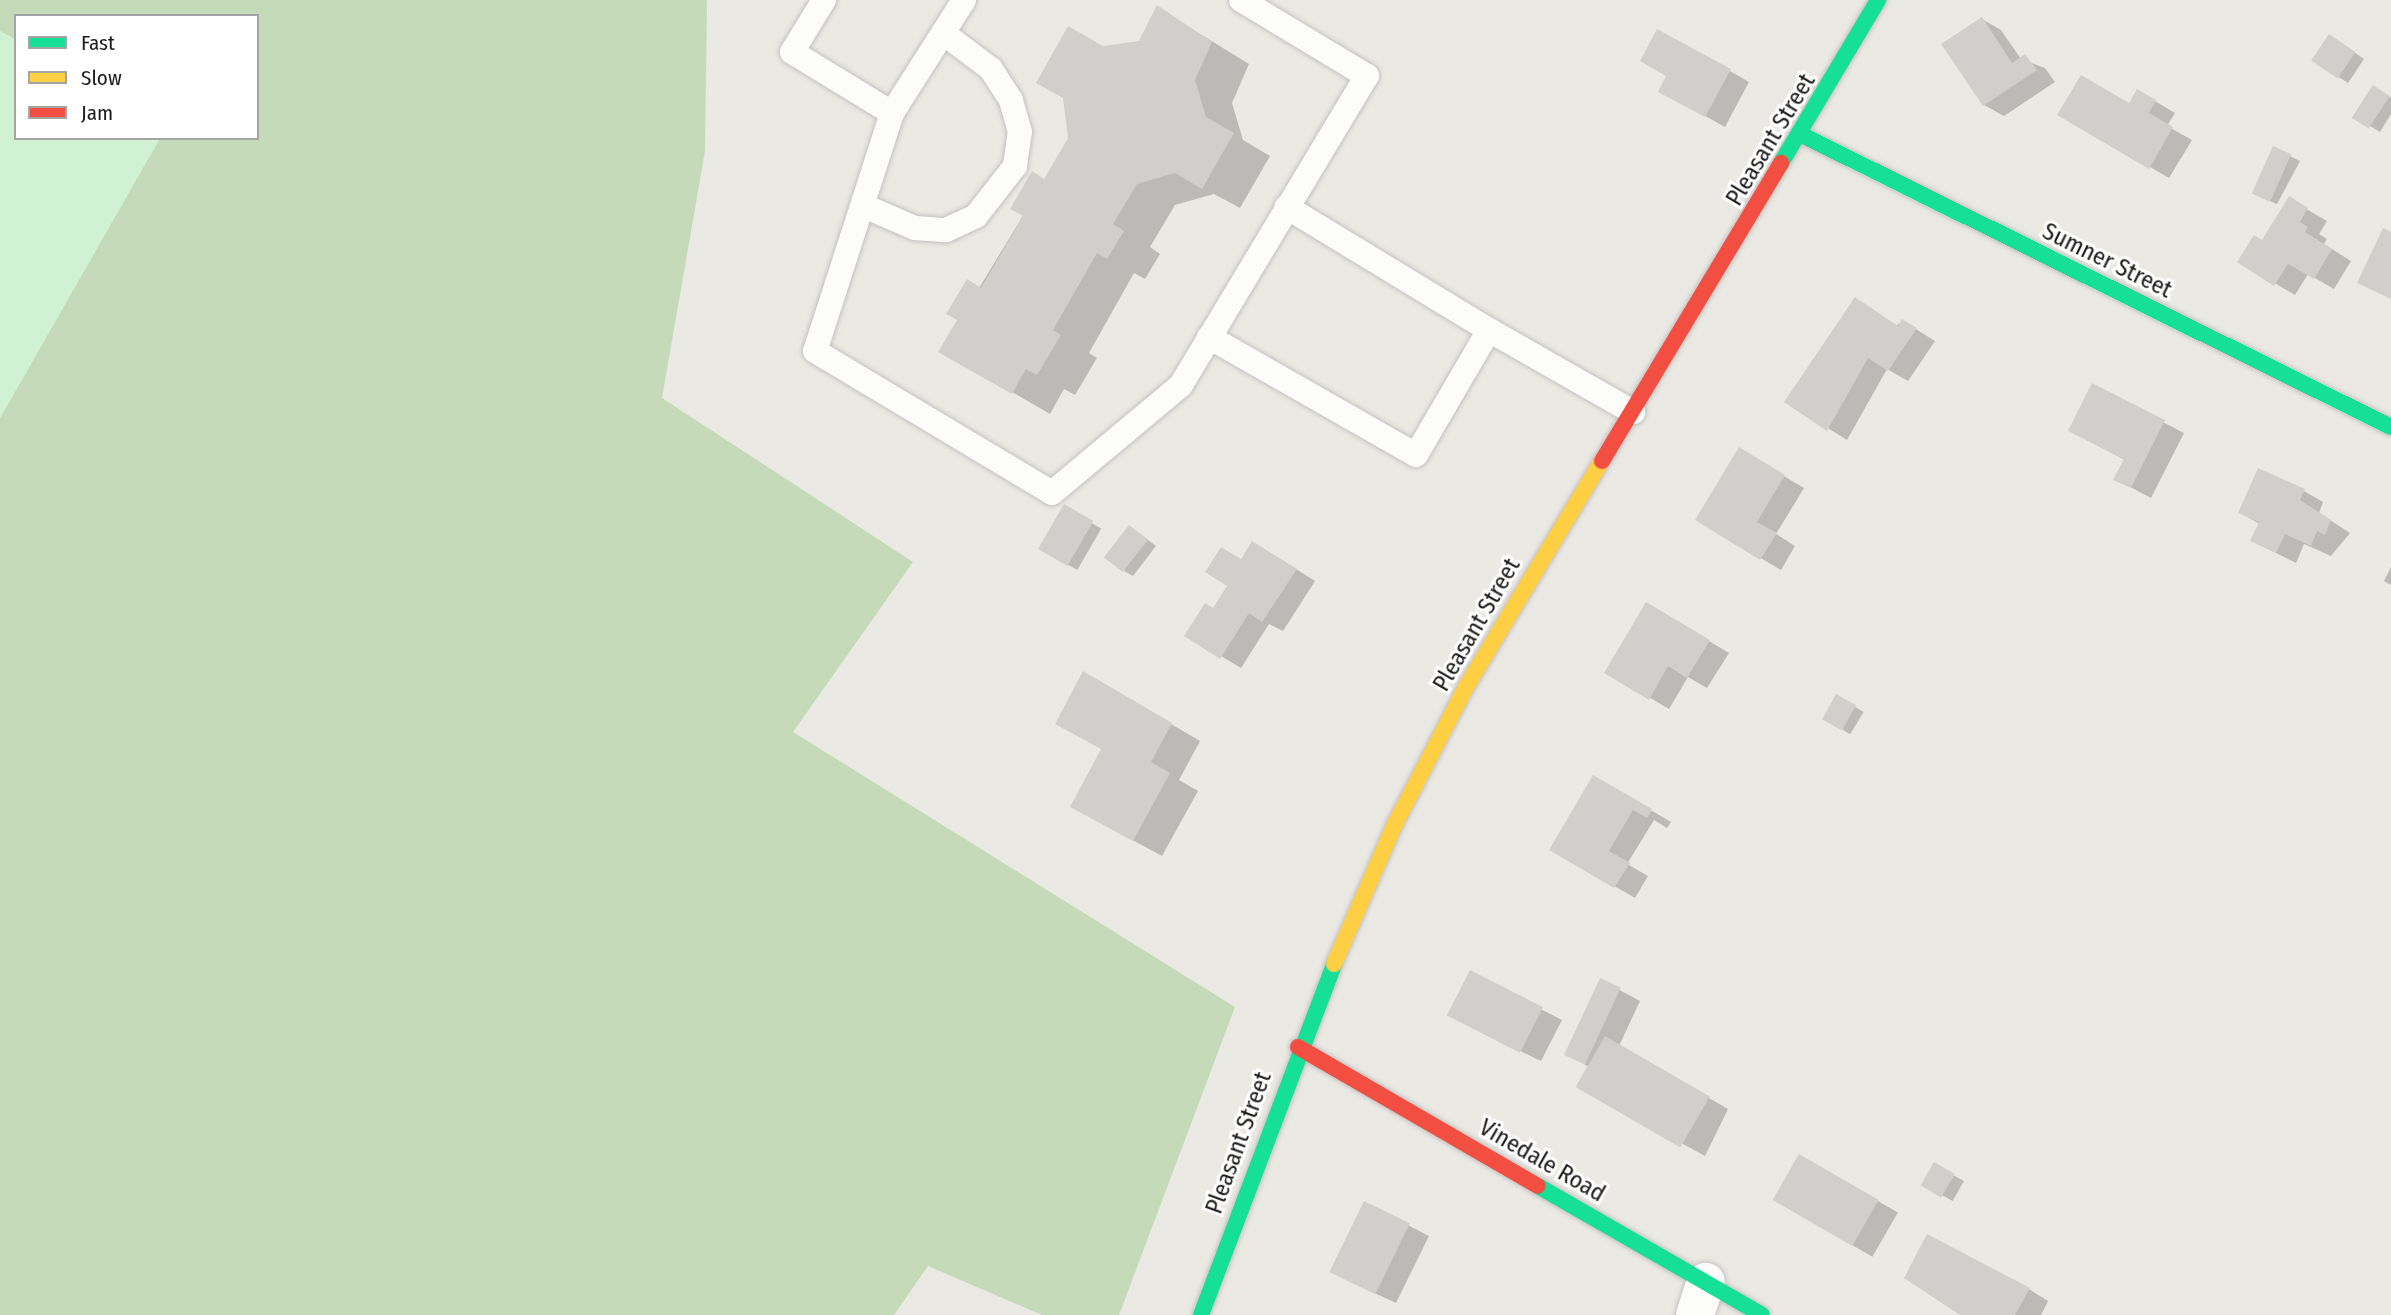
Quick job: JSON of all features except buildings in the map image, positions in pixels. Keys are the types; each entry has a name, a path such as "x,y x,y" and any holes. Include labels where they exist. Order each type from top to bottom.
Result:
{"main road":[{"name":"Pleasant Street","path":"1201,1315 1298,1046 1395,824 1466,687 1802,135 1878,0"},
{"name":"Sumner Street","path":"1802,135 2391,427"},
{"name":"Vinedale Road","path":"1298,1046 1701,1299 1762,1315"}],"lane":[{"path":"824,0 792,52 892,113"},
{"path":"964,0 892,113 815,351 1052,493 1181,384 1367,76 1241,0"},
{"path":"864,206 915,228 946,230 976,216 1014,166 1020,132 1011,100 990,69 943,33"},
{"path":"1287,207 1489,330 1633,412"},
{"path":"1209,337 1416,455 1489,330"}],"green space":[{"path":"0,0 707,0 705,151 662,398 913,562 793,732 1235,1007 1119,1315 1042,1315 928,1266 894,1315 0,1315 0,418 159,140 259,140 259,14 14,14 14,39 0,31"},
{"path":"0,31 14,39 14,140 159,140 0,418"}],"traffic: fast":[{"path":"1781,163 1878,0"},
{"path":"1802,135 2391,427"},
{"path":"1201,1315 1334,964"},
{"path":"1538,1186 1762,1315"}],"traffic: slow":[{"path":"1334,964 1395,824 1466,687 1602,461"}],"traffic: jam":[{"path":"1602,461 1781,163"},
{"path":"1298,1047 1538,1186"}]}
